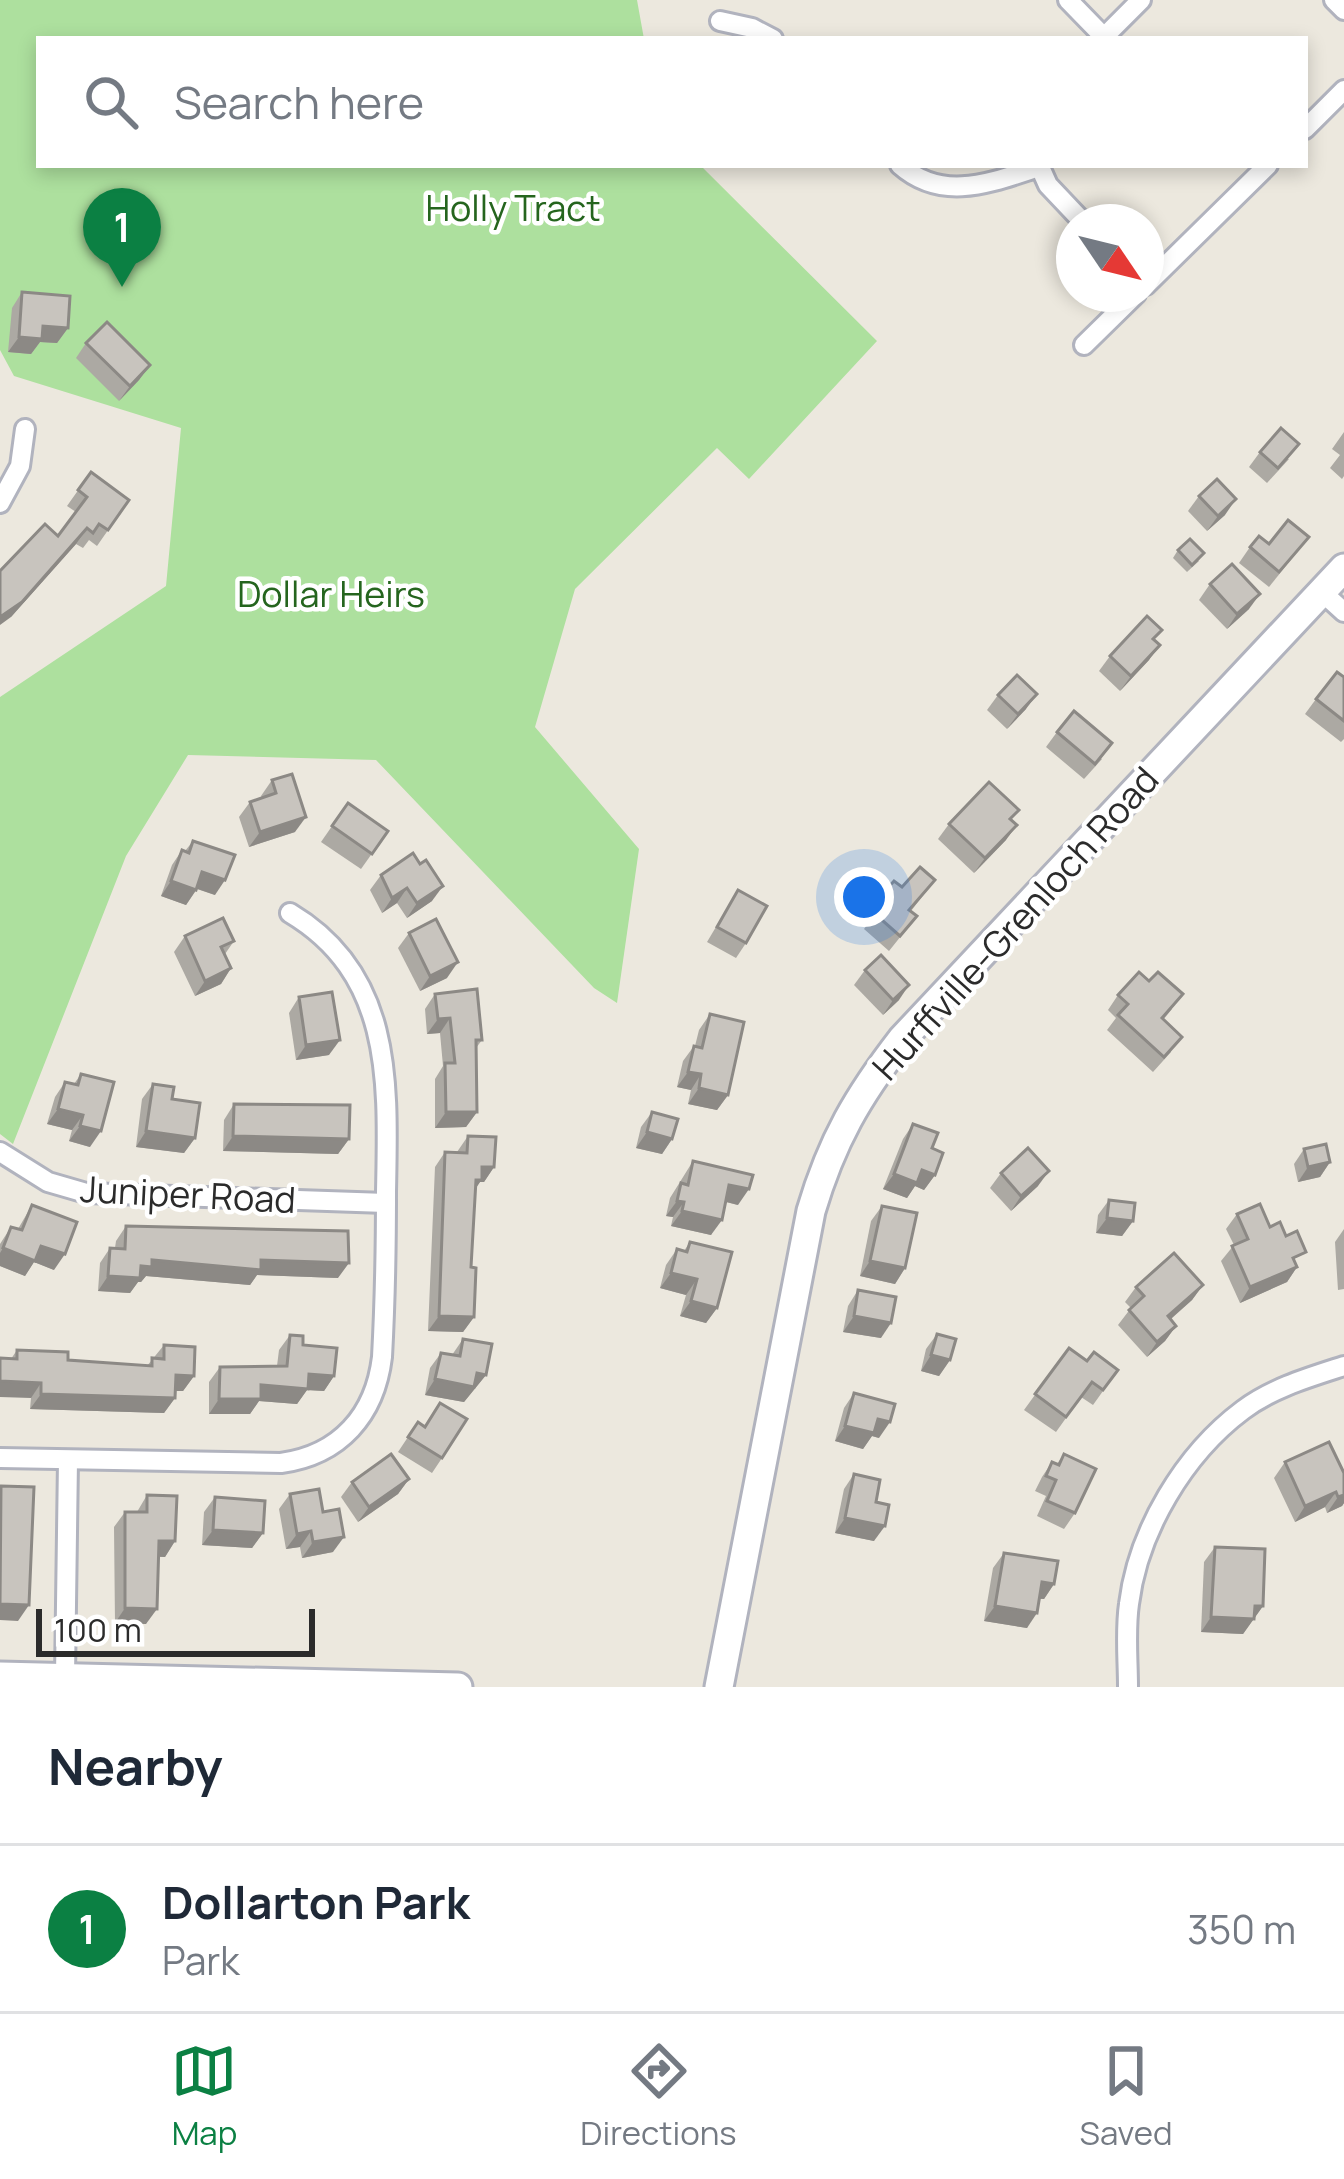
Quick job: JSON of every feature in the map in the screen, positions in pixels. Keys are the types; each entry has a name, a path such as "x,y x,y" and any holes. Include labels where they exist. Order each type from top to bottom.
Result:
{"main road":[{"name":"Hurffville-Grenloch Road","path":"719,1687 811,1210 841,1126 902,1039 1344,568"},
{"path":"0,1676 458,1687"}],"street":[{"path":"1068,0 1101,36"},
{"path":"1105,36 1141,0"},
{"path":"1334,0 1344,10"},
{"path":"720,21 767,36"},
{"path":"1308,126 1344,91"},
{"path":"905,168 926,182 961,188 1032,168"},
{"path":"1040,168 1066,204"},
{"path":"1164,266 1265,168"},
{"path":"1084,345 1118,312"},
{"path":"0,503 20,466 25,429"},
{"path":"1322,592 1344,612"},
{"path":"0,1458 281,1463 311,1456 348,1434 365,1415 380,1374 386,1092 370,1006 344,956 314,928 290,914"},
{"name":"Juniper Road","path":"0,1152 48,1182 86,1193 386,1203"},
{"path":"1128,1687 1129,1604 1144,1544 1166,1498 1198,1454 1243,1409 1290,1384 1344,1366"},
{"path":"65,1677 68,1460"}],"green space":[{"path":"0,0 637,0 643,36 36,36 36,168 703,168 877,341 749,479 717,448 575,589 535,727 639,849 617,1003 594,988 376,760 188,755 126,856 13,1144 0,1134 0,697 166,586 181,428 14,376 0,350"}],"building":[{"path":"22,292 70,296 68,328 43,326 42,339 19,337"},
{"path":"107,322 150,365 130,386 86,343"},
{"path":"1281,428 1299,444 1278,468 1260,452"},
{"path":"91,472 129,500 108,530 99,524 93,533 87,528 22,602 0,617 0,571 45,524 58,536 87,497 78,490"},
{"path":"1217,479 1236,499 1218,516 1199,496"},
{"path":"1288,520 1309,537 1279,572 1250,547 1259,536 1269,544"},
{"path":"1190,539 1204,553 1192,565 1178,550"},
{"path":"1232,564 1260,594 1237,614 1210,584"},
{"path":"1147,616 1162,630 1153,639 1160,645 1131,676 1110,656"},
{"path":"1337,672 1344,677 1344,721 1316,699"},
{"path":"1017,675 1037,694 1018,714 998,695"},
{"path":"1074,711 1112,743 1095,764 1057,732"},
{"path":"292,774 306,817 260,832 250,802 276,793 272,780"},
{"path":"989,782 1019,810 1010,819 1017,825 985,858 949,824"},
{"path":"348,803 388,831 372,854 332,826"},
{"path":"193,841 235,855 225,880 202,872 196,890 171,881 182,850 189,853"},
{"path":"413,853 420,864 426,860 443,886 417,903 407,888 392,898 381,875"},
{"path":"920,867 935,880 909,910 917,916 900,936 875,914 885,903 879,898 894,881 902,887"},
{"path":"738,890 767,906 746,943 717,927"},
{"path":"223,918 234,941 221,947 231,968 205,981 185,936"},
{"path":"436,919 458,962 430,976 409,933"},
{"path":"881,955 909,985 893,1000 865,970"},
{"path":"1139,972 1149,981 1158,972 1183,994 1162,1018 1182,1037 1164,1057 1118,1015 1128,1004 1118,995"},
{"path":"477,989 482,1040 476,1040 477,1112 446,1112 445,1063 455,1063 450,1018 438,1019 435,994"},
{"path":"332,992 340,1040 306,1045 299,997"},
{"path":"710,1014 744,1022 728,1095 699,1088 701,1074 688,1072 694,1046 702,1048"},
{"path":"81,1074 114,1082 101,1131 80,1126 83,1115 58,1109 65,1082 78,1085"},
{"path":"153,1084 174,1087 172,1099 200,1103 195,1138 146,1131"},
{"path":"234,1104 350,1105 349,1139 233,1136"},
{"path":"652,1112 678,1119 672,1139 647,1132"},
{"path":"913,1124 938,1133 932,1148 943,1153 935,1175 922,1170 917,1183 894,1174"},
{"path":"468,1136 496,1137 494,1167 482,1167 482,1180 476,1180 471,1267 476,1268 474,1317 439,1316 445,1152 467,1153"},
{"path":"1326,1144 1330,1162 1308,1167 1304,1149"},
{"path":"1028,1148 1049,1171 1021,1196 1001,1173"},
{"path":"693,1161 753,1175 749,1189 729,1185 722,1220 682,1211 684,1202 677,1201 681,1183 688,1185"},
{"path":"1109,1200 1135,1203 1133,1221 1107,1218"},
{"path":"1260,1204 1270,1227 1280,1222 1286,1236 1297,1231 1306,1252 1293,1258 1297,1267 1250,1287 1232,1246 1248,1239 1237,1214"},
{"path":"32,1205 77,1222 65,1254 41,1246 35,1261 3,1248 11,1227 22,1230"},
{"path":"882,1206 917,1213 905,1268 870,1261"},
{"path":"126,1226 348,1231 349,1263 261,1260 261,1270 152,1260 152,1267 141,1266 140,1278 108,1276 110,1248 125,1249"},
{"path":"690,1242 732,1252 717,1308 691,1301 697,1279 671,1273 677,1249 687,1252"},
{"path":"1174,1253 1203,1285 1168,1316 1176,1326 1157,1342 1129,1310 1144,1296 1136,1287"},
{"path":"858,1290 896,1297 891,1323 854,1316"},
{"path":"937,1334 956,1339 950,1360 931,1355"},
{"path":"290,1335 303,1336 303,1345 337,1348 334,1376 309,1374 308,1389 261,1385 261,1399 219,1399 220,1367 287,1366"},
{"path":"463,1339 492,1344 486,1375 477,1373 474,1387 435,1379 441,1353 460,1356"},
{"path":"164,1345 195,1347 194,1376 176,1375 175,1398 41,1394 41,1383 0,1381 0,1358 17,1359 17,1350 68,1352 68,1360 152,1366 152,1358 164,1359"},
{"path":"1069,1348 1087,1361 1094,1352 1118,1370 1103,1390 1092,1382 1066,1417 1035,1394"},
{"path":"854,1393 895,1404 890,1422 878,1419 874,1433 845,1426"},
{"path":"440,1403 467,1419 442,1458 408,1437 418,1422 425,1427"},
{"path":"1329,1442 1344,1473 1344,1495 1338,1497 1336,1492 1305,1506 1285,1462"},
{"path":"391,1454 409,1479 369,1507 352,1482"},
{"path":"1064,1454 1096,1469 1075,1513 1047,1501 1056,1480 1046,1476 1052,1462 1059,1465"},
{"path":"854,1474 880,1480 876,1502 889,1505 885,1526 845,1518"},
{"path":"1,1486 34,1487 29,1605 0,1604"},
{"path":"319,1489 323,1512 339,1509 344,1537 313,1542 311,1531 297,1534 290,1494"},
{"path":"147,1495 177,1496 175,1541 159,1541 157,1609 125,1608 125,1512 147,1512"},
{"path":"215,1497 265,1501 263,1533 213,1530"},
{"path":"1215,1547 1265,1549 1263,1606 1255,1606 1254,1619 1211,1617"},
{"path":"1004,1553 1058,1561 1054,1584 1042,1582 1037,1613 995,1606"}],"place":[{"name":"Dollarton Park","path":"122,287"}],"park label":[{"name":"Holly Tract","path":"513,207"},
{"name":"Dollar Heirs","path":"331,593"}]}
